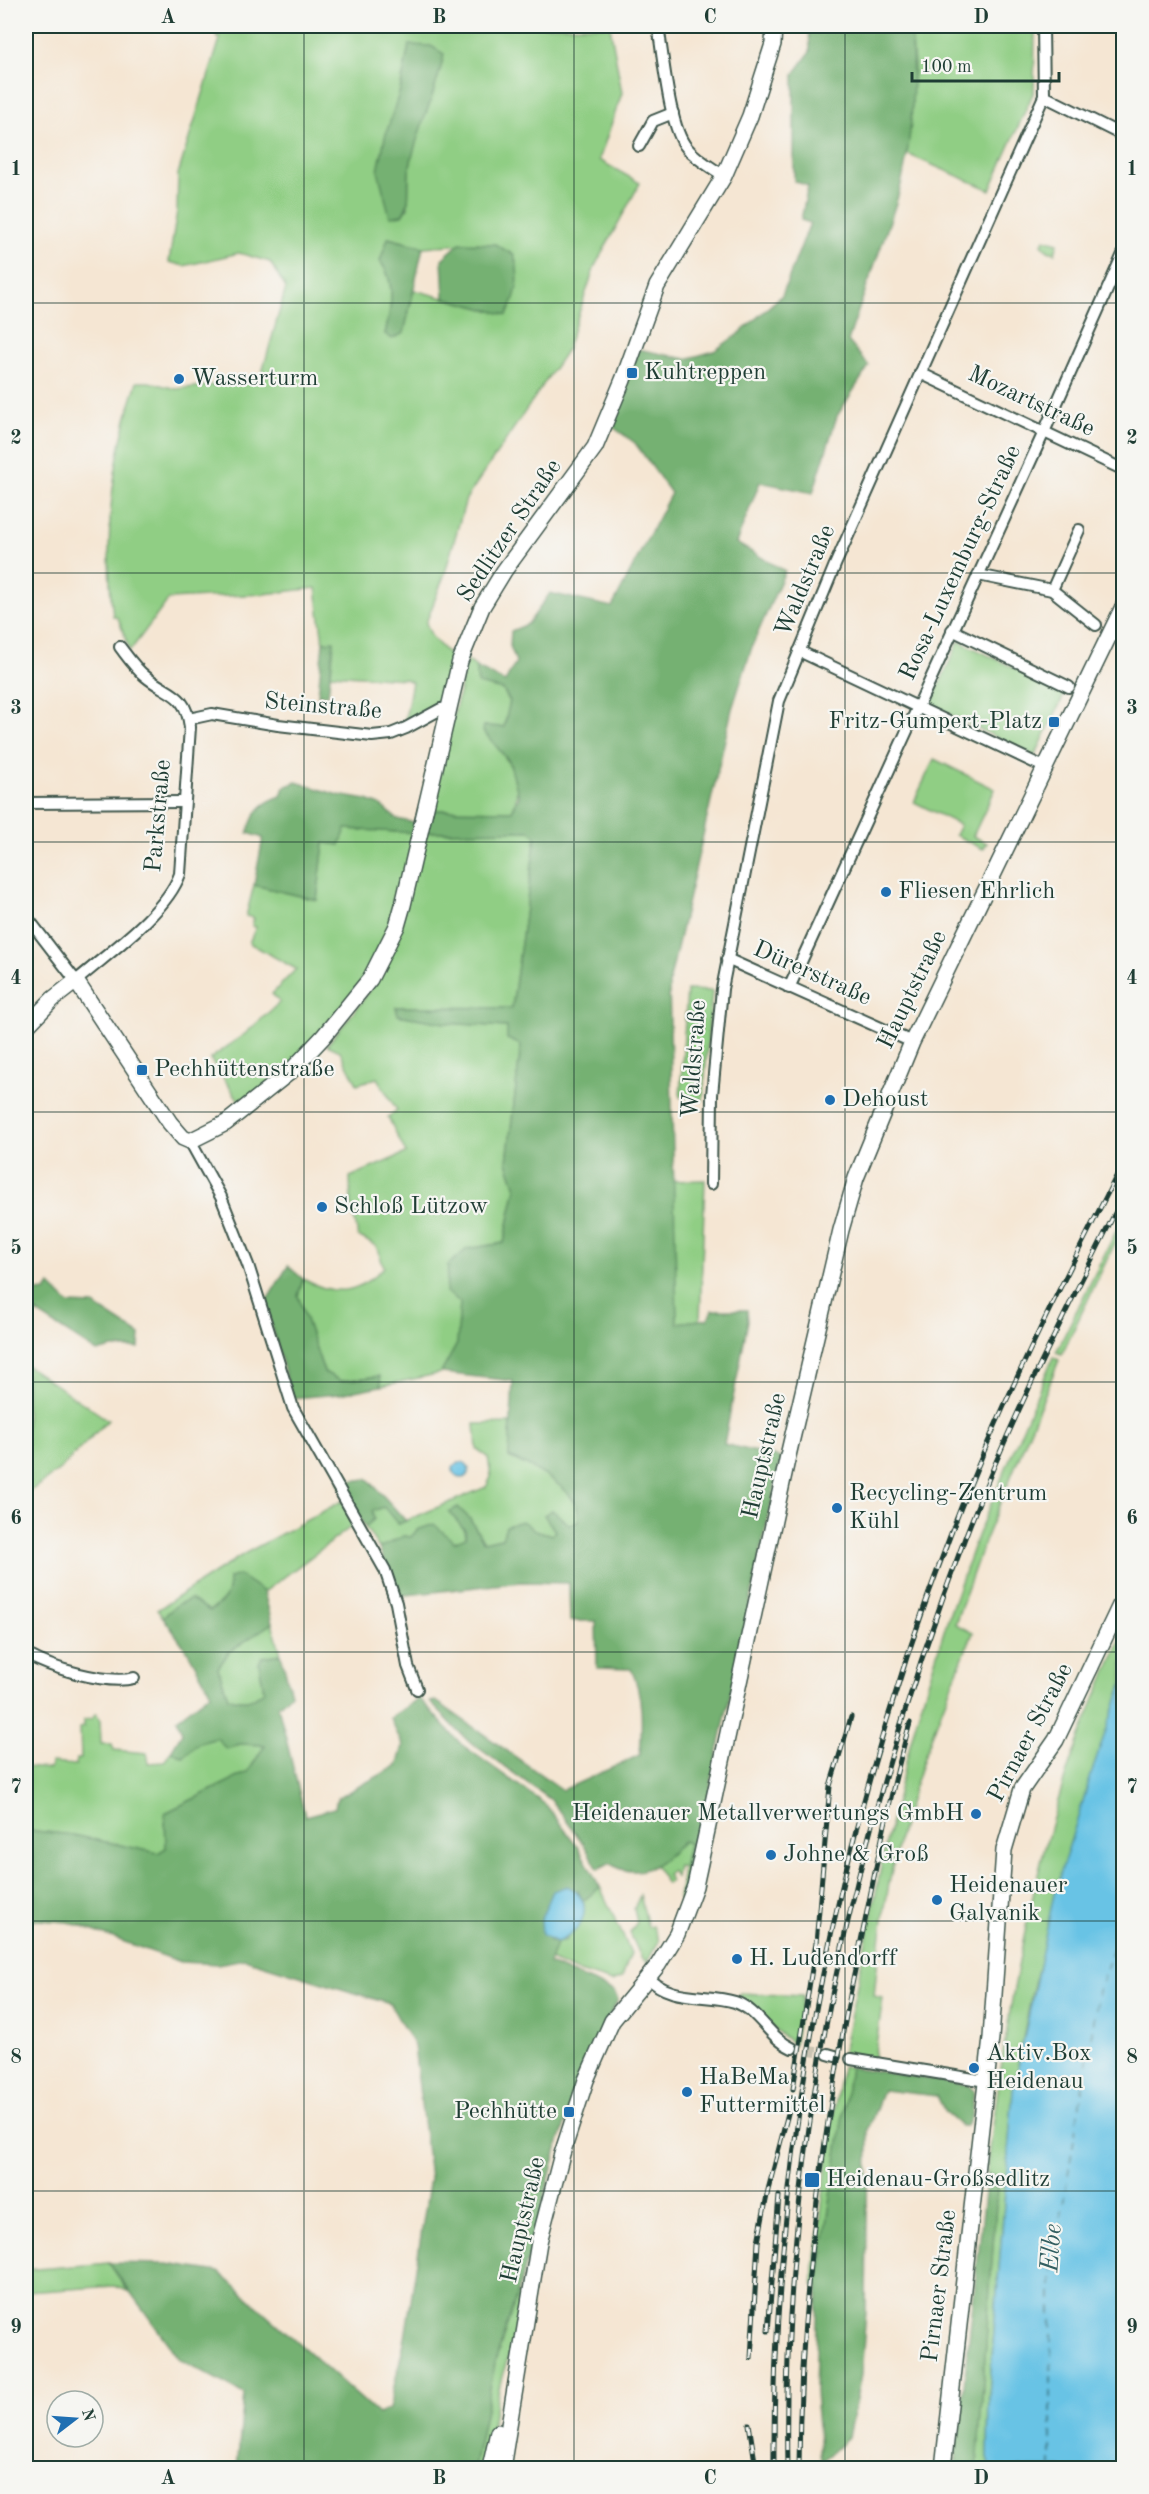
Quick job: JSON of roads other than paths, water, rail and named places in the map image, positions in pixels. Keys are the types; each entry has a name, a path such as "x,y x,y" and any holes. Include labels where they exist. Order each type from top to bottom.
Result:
{"street":[{"path":"658,26 673,113 684,146 694,156 724,176"},
{"name":"Sedlitzer Straße","path":"187,1139 226,1123 290,1072 345,1012 370,979 397,926 460,661 482,607 504,571 595,447 623,380 657,286 724,176 750,116 770,54 774,26"},
{"name":"Waldstraße","path":"711,1184 712,1095 722,989 778,701 920,373 1044,96 1043,26"},
{"path":"1044,96 1124,136"},
{"path":"639,146 653,121 673,113"},
{"name":"Rosa-Luxemburg-Straße","path":"789,988 1124,252"},
{"name":"Mozartstraße","path":"920,373 1124,470"},
{"path":"1052,590 1079,530"},
{"path":"978,575 1052,590 1096,625"},
{"name":"Hauptstraße","path":"490,2469 510,2374 522,2336 548,2207 586,2080 612,2020 648,1977 677,1934 694,1886 755,1604 841,1230 873,1131 912,1042 1124,605"},
{"path":"952,630 1069,687"},
{"path":"120,647 144,676 184,702 189,719"},
{"path":"799,651 1046,768"},
{"name":"Steinstraße","path":"189,719 212,714 278,725 372,736 391,734 441,709 449,708"},
{"name":"Parkstraße","path":"26,1027 53,999 145,920 172,891 182,863 189,719"},
{"path":"26,803 184,802"},
{"path":"26,916 76,981 170,1123 187,1139 221,1197 245,1256 293,1408 385,1570 396,1602 408,1666 417,1689"},
{"name":"Dürerstraße","path":"727,959 912,1042"},
{"name":"Pirnaer Straße","path":"943,2469 986,2081 1000,1870 1013,1812 1022,1790 1056,1740 1124,1598"},
{"path":"26,1654 75,1672 113,1679 134,1678"},
{"path":"648,1977 666,1991 737,2002 750,2011 773,2035 792,2048"},
{"path":"851,2059 986,2081"},
{"name":"Hauptstraße","path":"502,2469 519,2375 522,2336"}],"water":[{"path":"458,1462 464,1462 469,1470 467,1476 458,1478 453,1473 453,1467"},
{"name":"Elbe","path":"1123,1683 1123,2468 991,2468 988,2458 989,2396 1013,2090 1054,1894 1097,1756"},
{"path":"567,1886 577,1892 582,1900 583,1917 580,1925 573,1932 556,1942 542,1935 541,1919 553,1891"}],"tunnel":[{"path":"792,2048 828,2054"}],"railway":[{"path":"774,2468 776,2348 785,2228 799,2109 820,1990 845,1873 876,1756 912,1641 953,1528 991,1434 1078,1251 1124,1161"},
{"path":"787,2468 788,2349 797,2230 811,2111 832,1993 859,1876 890,1761 926,1647 983,1491 1061,1321 1124,1195"},
{"path":"793,2089 816,1943 830,1786 851,1717"},
{"path":"799,2468 804,2332 827,2128 850,1993 874,1875 910,1723"},
{"path":"751,2358 758,2242 768,2190 792,2098"},
{"path":"768,2331 779,2196"},
{"path":"749,2424 756,2468"}],"place":[{"name":"Kuhtreppen","path":"632,373"},
{"name":"Wasserturm","path":"179,379"},
{"name":"Fritz-Gumpert-Platz","path":"1054,722"},
{"name":"Fliesen Ehrlich","path":"886,892"},
{"name":"Pechhüttenstraße","path":"142,1070"},
{"name":"Dehoust","path":"830,1100"},
{"name":"Schloß Lützow","path":"322,1207"},
{"name":"Recycling-Zentrum Kühl","path":"837,1508"},
{"name":"Heidenauer Metallverwertungs GmbH","path":"976,1814"},
{"name":"Johne & Groß","path":"771,1855"},
{"name":"Heidenauer Galvanik","path":"937,1900"},
{"name":"H. Ludendorff","path":"737,1959"},
{"name":"Aktiv.Box Heidenau","path":"974,2068"},
{"name":"HaBeMa Futtermittel","path":"687,2092"},
{"name":"Pechhütte","path":"569,2112"},
{"name":"Heidenau-Großsedlitz","path":"812,2180"}]}
